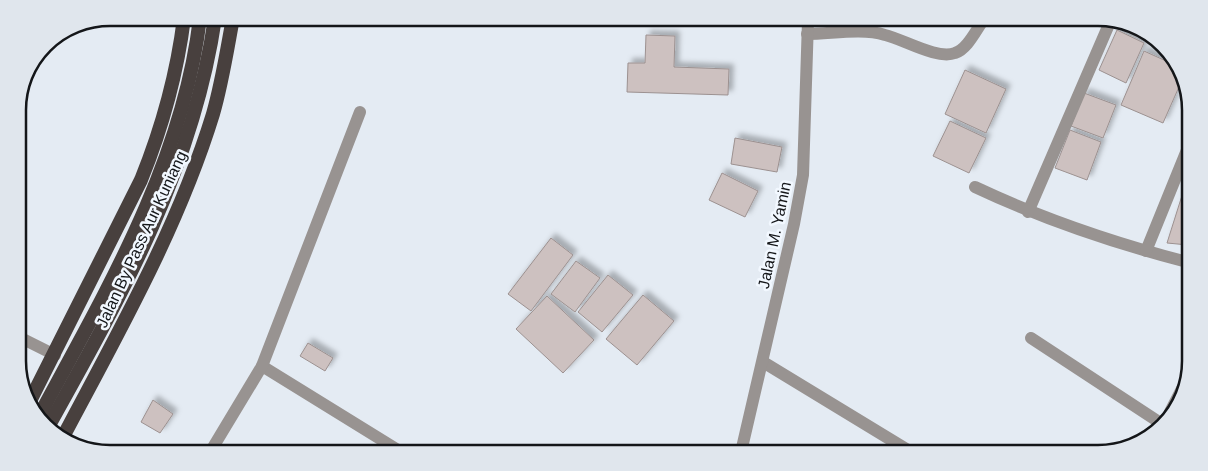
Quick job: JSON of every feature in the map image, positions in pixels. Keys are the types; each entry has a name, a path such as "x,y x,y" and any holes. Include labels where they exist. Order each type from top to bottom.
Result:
{"highway":[{"name":"Jalan By Pass Aur Kuniang","path":"34,394 112,241 156,142 171,91 183,26"},
{"name":"Jalan By Pass Aur Kuniang","path":"42,410 115,273 171,147 195,60 199,26"},
{"name":"Jalan By Pass Aur Kuniang","path":"52,421 130,279 154,224 196,113 209,62 214,26"},
{"name":"Jalan By Pass Aur Kuniang","path":"66,432 131,308 198,158 213,113 231,26"}],"street":[{"name":"Jalan M. Yamin","path":"743,445 794,224 803,174 808,26"},
{"path":"807,34 868,32 884,34 939,54 954,53 966,45 979,26"},
{"path":"1028,212 1108,27"},
{"path":"214,445 262,366 360,112"},
{"path":"1146,251 1182,162"},
{"path":"975,187 1028,212 1146,251 1182,261"},
{"path":"1031,338 1157,420"},
{"path":"26,341 54,355"},
{"path":"763,362 899,445"},
{"path":"262,366 390,445"}],"building":[{"path":"1117,30 1144,43 1126,83 1099,70"},
{"path":"646,35 675,36 674,67 729,69 728,95 627,92 628,63 645,63"},
{"path":"1144,51 1166,61 1179,87 1163,123 1121,105"},
{"path":"965,70 1006,89 986,133 945,114"},
{"path":"1084,93 1116,105 1103,138 1071,126"},
{"path":"950,121 986,138 969,173 933,156"},
{"path":"1070,130 1101,142 1087,180 1055,168"},
{"path":"735,138 782,147 777,172 731,164"},
{"path":"722,173 758,191 745,217 709,200"},
{"path":"1182,196 1182,244 1167,243"},
{"path":"551,238 573,255 531,311 508,294"},
{"path":"576,261 600,278 575,312 551,294"},
{"path":"608,275 633,295 602,332 578,312"},
{"path":"643,295 674,321 637,365 606,339"},
{"path":"547,296 594,340 563,373 516,329"},
{"path":"308,343 333,358 325,371 300,356"},
{"path":"153,400 173,414 160,433 141,422"}]}
